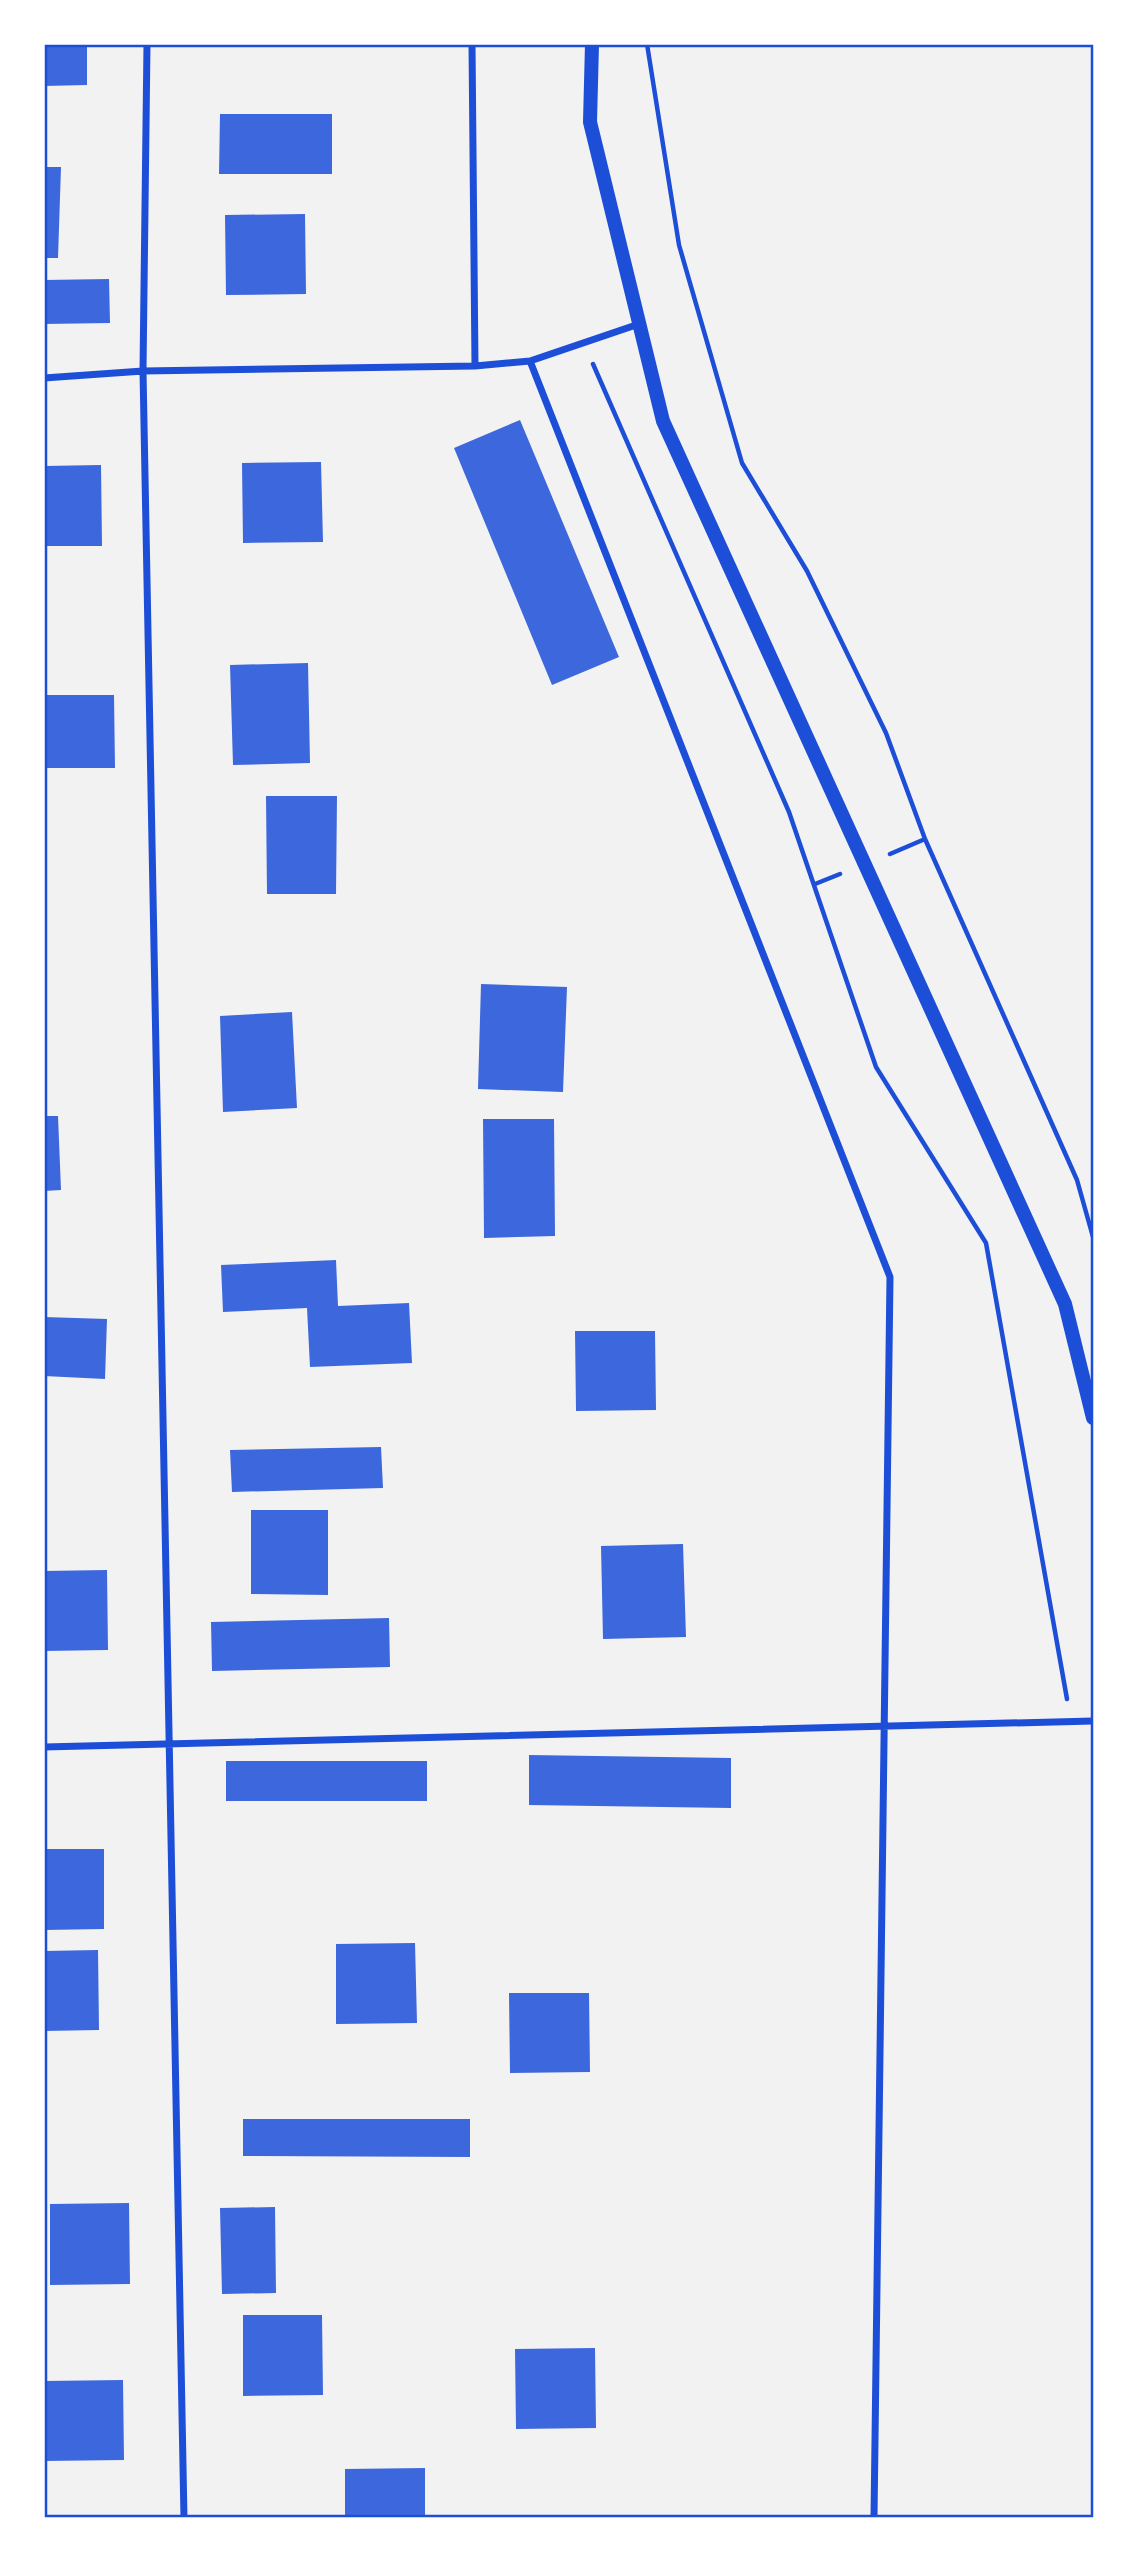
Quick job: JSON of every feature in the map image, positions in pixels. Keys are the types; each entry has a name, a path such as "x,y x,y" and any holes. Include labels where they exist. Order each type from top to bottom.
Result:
{"main road":[{"path":"592,44 590,122 663,421 1065,1304 1093,1418"}],"street":[{"path":"147,44 143,371 184,2518"},
{"path":"472,44 475,366"},
{"path":"44,377 143,371 475,366 530,360 639,324"},
{"path":"530,360 890,1277 874,2518"},
{"path":"44,1747 885,1724 1093,1721"}],"path":[{"path":"647,44 679,245 742,463 807,571 886,733 925,839 1077,1180 1093,1237"},
{"path":"583,342 789,812 876,1067 986,1243 1071,1721"}],"building":[{"path":"44,44 87,44 87,85 44,86"},
{"path":"220,114 332,114 332,174 219,174"},
{"path":"44,167 61,167 58,258 44,258"},
{"path":"305,214 306,294 226,295 225,215"},
{"path":"109,279 110,323 44,324 44,280"},
{"path":"520,420 619,657 552,685 454,448"},
{"path":"321,462 323,542 243,543 242,463"},
{"path":"101,465 102,546 44,546 44,466"},
{"path":"308,663 310,763 233,765 230,665"},
{"path":"44,695 114,695 115,768 44,768"},
{"path":"266,796 337,796 336,894 267,894"},
{"path":"481,984 567,987 563,1092 478,1089"},
{"path":"292,1012 297,1108 223,1112 220,1016"},
{"path":"44,1116 58,1116 61,1190 44,1191"},
{"path":"483,1119 554,1119 555,1236 484,1238"},
{"path":"336,1260 338,1306 409,1303 412,1363 310,1367 307,1308 223,1312 221,1265"},
{"path":"44,1317 107,1319 105,1379 44,1376"},
{"path":"575,1331 655,1331 656,1410 576,1411"},
{"path":"381,1447 383,1488 232,1492 230,1450"},
{"path":"251,1510 328,1510 328,1595 251,1594"},
{"path":"683,1544 686,1637 603,1639 601,1546"},
{"path":"107,1570 108,1650 44,1651 44,1571"},
{"path":"389,1618 390,1667 212,1671 211,1622"},
{"path":"529,1755 731,1758 731,1808 529,1805"},
{"path":"226,1761 427,1761 427,1801 226,1801"},
{"path":"44,1849 104,1849 104,1929 44,1930"},
{"path":"415,1943 417,2023 336,2024 336,1944"},
{"path":"98,1950 99,2030 44,2031 44,1951"},
{"path":"509,1993 589,1993 590,2072 510,2073"},
{"path":"243,2119 470,2119 470,2157 243,2156"},
{"path":"129,2203 130,2284 50,2285 50,2204"},
{"path":"275,2207 276,2293 222,2294 220,2208"},
{"path":"243,2315 322,2315 323,2395 243,2396"},
{"path":"595,2348 596,2428 516,2429 515,2349"},
{"path":"123,2380 124,2460 44,2461 44,2381"},
{"path":"425,2468 425,2518 345,2518 345,2469"}]}
